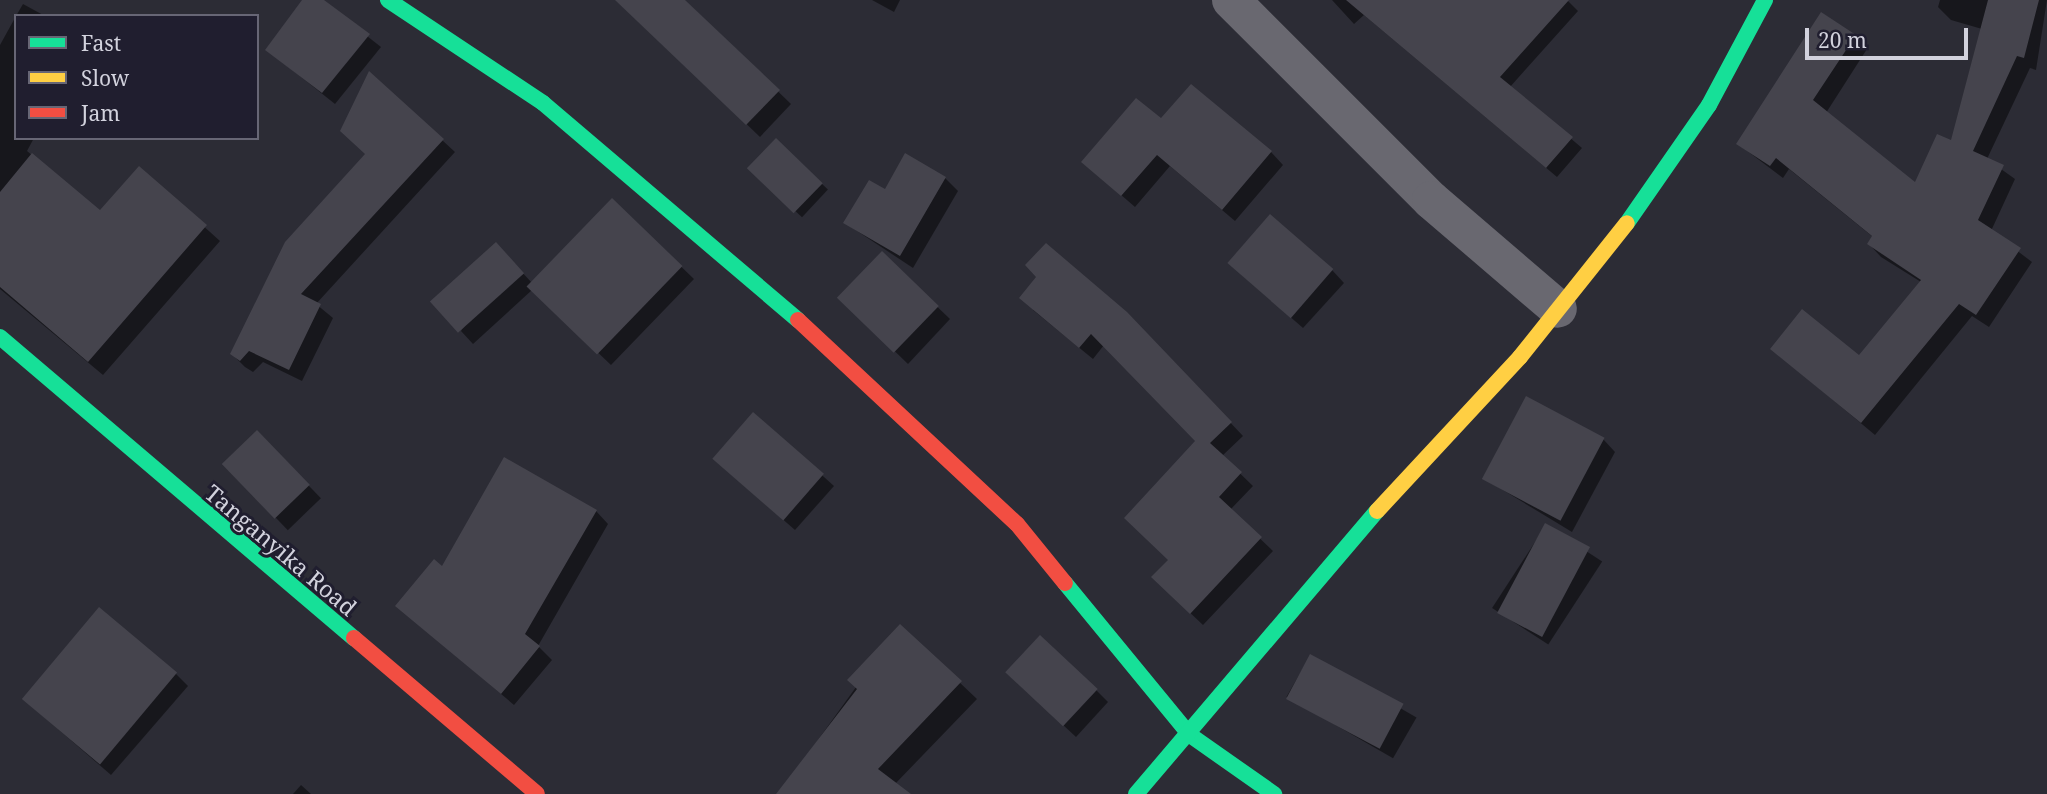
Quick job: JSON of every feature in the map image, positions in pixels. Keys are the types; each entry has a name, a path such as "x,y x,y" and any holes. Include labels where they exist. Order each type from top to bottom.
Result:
{"street":[{"path":"388,0 543,103 857,371 1017,524 1190,735 1274,794"},
{"path":"1231,0 1431,200 1558,309"},
{"path":"1136,794 1190,735 1367,522 1558,309 1709,105 1765,0"},
{"name":"Tanganyika Road","path":"0,337 537,794"}],"building":[{"path":"302,0 324,0 370,34 322,93 265,50"},
{"path":"615,0 685,0 780,90 746,125"},
{"path":"1346,0 1569,0 1500,77 1573,137 1546,168"},
{"path":"1988,0 2039,0 2024,58 2017,56 1973,151 2004,165 1978,220 2021,248 1976,315 1959,304 1861,423 1770,349 1802,309 1859,355 1921,280 1867,244 1872,236 1776,158 1770,166 1736,144 1821,12 1856,35 1813,100 1915,182 1937,134 1951,140"},
{"path":"369,71 444,139 301,294 321,304 289,370 249,351 240,361 230,354 285,242 365,154 340,131"},
{"path":"1191,84 1272,151 1222,210 1157,155 1121,196 1081,162 1136,98 1161,118"},
{"path":"776,138 823,183 794,213 747,168"},
{"path":"32,153 100,210 139,166 207,225 88,362 0,287 0,192"},
{"path":"905,153 946,177 900,256 843,223 869,180 885,189"},
{"path":"612,198 682,266 597,355 527,286"},
{"path":"1270,214 1333,269 1291,318 1227,263"},
{"path":"496,242 524,273 458,333 430,302"},
{"path":"1046,243 1127,312 1232,422 1210,443 1242,472 1219,497 1262,537 1190,614 1151,577 1168,560 1124,518 1195,441 1091,334 1079,348 1019,298 1036,277 1025,265"},
{"path":"882,251 939,306 894,353 837,298"},
{"path":"1526,396 1605,438 1560,521 1482,479"},
{"path":"753,412 824,474 783,520 712,459"},
{"path":"257,430 310,485 275,519 222,464"},
{"path":"504,457 597,510 525,634 540,646 501,694 395,606 434,559 442,566"},
{"path":"1545,523 1590,547 1542,637 1497,613"},
{"path":"99,607 177,673 100,764 22,699"},
{"path":"900,624 962,681 878,769 911,794 776,794 857,689 847,680"},
{"path":"1040,635 1098,689 1063,726 1005,672"},
{"path":"1310,654 1404,704 1380,749 1286,699"}],"traffic: fast":[{"path":"388,0 543,103 798,320"},
{"path":"1627,223 1709,105 1765,0"},
{"path":"0,337 354,638"},
{"path":"1136,794 1377,511"},
{"path":"1065,583 1190,735 1274,794"}],"traffic: slow":[{"path":"1377,511 1520,357 1627,223"}],"traffic: jam":[{"path":"798,320 1017,524 1065,583"},
{"path":"354,638 537,794"}]}
